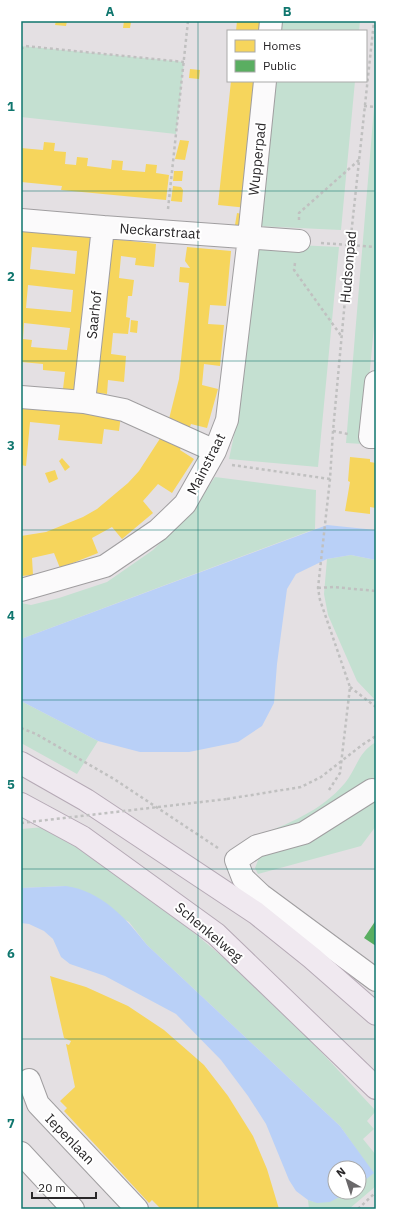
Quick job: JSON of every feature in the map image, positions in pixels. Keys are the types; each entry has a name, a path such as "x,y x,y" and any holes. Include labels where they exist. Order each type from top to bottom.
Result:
{"main road":[{"path":"21,763 86,800 256,913 312,958 376,1014"},
{"name":"Schenkelweg","path":"21,804 82,837 216,934 376,1088"}],"street":[{"name":"Wupperpad","path":"249,237 265,82"},
{"name":"Neckarstraat","path":"21,220 299,241"},
{"name":"Saarhof","path":"84,402 103,227"},
{"name":"Mainstraat","path":"21,590 105,566 158,530 186,504 215,451 227,420 249,237"},
{"path":"373,437 376,382"},
{"path":"21,397 84,402 124,410 215,451"},
{"path":"372,790 304,832 256,846 236,860 243,878 261,894 376,980"},
{"name":"Iepenlaan","path":"29,1080 38,1104 138,1209"},
{"path":"21,1153 73,1209"}],"path":[{"path":"166,232 188,21"},
{"name":"Hudsonpad","path":"367,80 374,21"},
{"path":"21,49 24,46 184,62"},
{"name":"Hudsonpad","path":"350,687 320,600 318,588 327,514 350,245 367,82"},
{"path":"364,106 376,107"},
{"path":"299,241 376,247"},
{"path":"215,451 231,465 330,478"},
{"path":"318,588 333,587 376,591"},
{"path":"350,687 376,707"},
{"path":"343,760 343,741 350,687"},
{"path":"21,728 36,734 114,778 236,860"},
{"path":"21,823 227,799 301,787 321,776 376,736"},
{"path":"358,1209 376,1192"}],"green space":[{"path":"278,21 360,21 359,30 277,30"},
{"path":"21,46 184,62 176,134 21,117"},
{"path":"271,82 355,82 341,230 256,226"},
{"path":"375,96 376,305 363,444 346,443"},
{"path":"254,243 339,247 318,467 229,459 238,416"},
{"path":"215,477 316,490 315,529 21,639 21,603 31,605 59,598 107,582 153,550 191,512"},
{"path":"351,555 376,560 376,701 357,681 328,615 324,594 327,559"},
{"path":"21,701 98,741 77,774 21,743"},
{"path":"376,742 376,826 361,846 258,874 255,868 260,855 244,841 285,825 311,811 335,794 349,778 361,756"},
{"path":"45,827 122,878 172,915 220,955 261,991 295,1024 376,1111 367,1121 374,1129 363,1139 376,1155 376,1186 367,1194 367,1178 373,1173 367,1164 367,1160 364,1160 340,1126 147,945 129,922 66,886 21,888 21,829"},
{"path":"308,1200 316,1202 360,1200 349,1209 309,1209"}],"water":[{"path":"327,525 376,530 376,560 351,555 327,559 296,574 287,589 277,664 274,703 262,726 238,742 189,752 140,752 98,741 21,701 21,639"},
{"path":"66,886 79,889 90,894 112,907 147,945 340,1126 365,1160 327,1160 327,1200 334,1200 330,1202 317,1203 308,1200 296,1191 289,1180 266,1124 248,1096 221,1060 176,1014 105,976 70,964 61,957 53,939 44,931 29,924 21,923 21,888"},
{"path":"367,1163 374,1173 367,1179"}],"building: Homes":[{"path":"56,21 67,21 66,26 55,25"},
{"path":"124,21 131,22 130,28 123,28"},
{"path":"237,21 266,21 265,30 236,30"},
{"path":"190,69 200,70 199,79 189,78"},
{"path":"231,82 260,82 248,208 218,205"},
{"path":"180,140 189,141 185,160 175,159"},
{"path":"44,142 55,143 54,151 66,152 65,164 76,165 77,157 88,158 87,166 111,169 112,160 123,161 122,170 145,172 146,164 157,165 156,173 169,175 166,200 61,190 62,186 21,182 21,148 43,150"},
{"path":"174,171 183,171 182,181 173,181"},
{"path":"173,186 181,187 183,190 182,202 171,201"},
{"path":"237,213 247,215 246,226 235,225"},
{"path":"21,229 95,237 79,391 63,389 65,372 43,370 43,364 21,362","holes":["32,247 77,251 75,274 30,269","28,285 73,290 71,312 26,308","24,323 70,328 67,350 31,347 32,340 23,339"]},
{"path":"106,238 156,244 154,267 135,265 136,258 121,256 119,278 134,280 132,296 128,296 126,317 130,318 128,334 113,333 111,354 126,356 124,382 108,380 107,394 91,392"},
{"path":"187,247 231,251 226,306 210,305 208,324 224,325 220,366 204,364 202,385 218,389 207,428 191,424 187,435 169,419 179,379 189,283 179,282 180,267 190,268 185,261"},
{"path":"131,320 138,321 137,333 130,332"},
{"path":"21,405 121,415 119,431 104,429 102,444 58,440 60,425 30,422 26,466 21,465"},
{"path":"161,437 185,439 180,450 194,459 172,493 158,484 143,501 153,513 122,539 112,527 92,538 98,553 60,568 54,553 32,558 33,575 21,576 21,536 46,532 83,517 97,509 128,483 139,471"},
{"path":"350,457 370,459 370,462 376,463 376,508 370,507 370,514 345,511 350,482 348,481"},
{"path":"62,458 70,467 65,471 59,461"},
{"path":"55,470 58,479 49,483 45,473"},
{"path":"50,976 86,987 128,1006 164,1030 204,1065 228,1096 253,1136 267,1169 279,1209 161,1209 152,1200 149,1203 64,1111 67,1108 60,1101 75,1087 66,1044 69,1045 71,1041 64,1038"}],"building: Public":[{"path":"376,920 376,946 364,938"}]}
